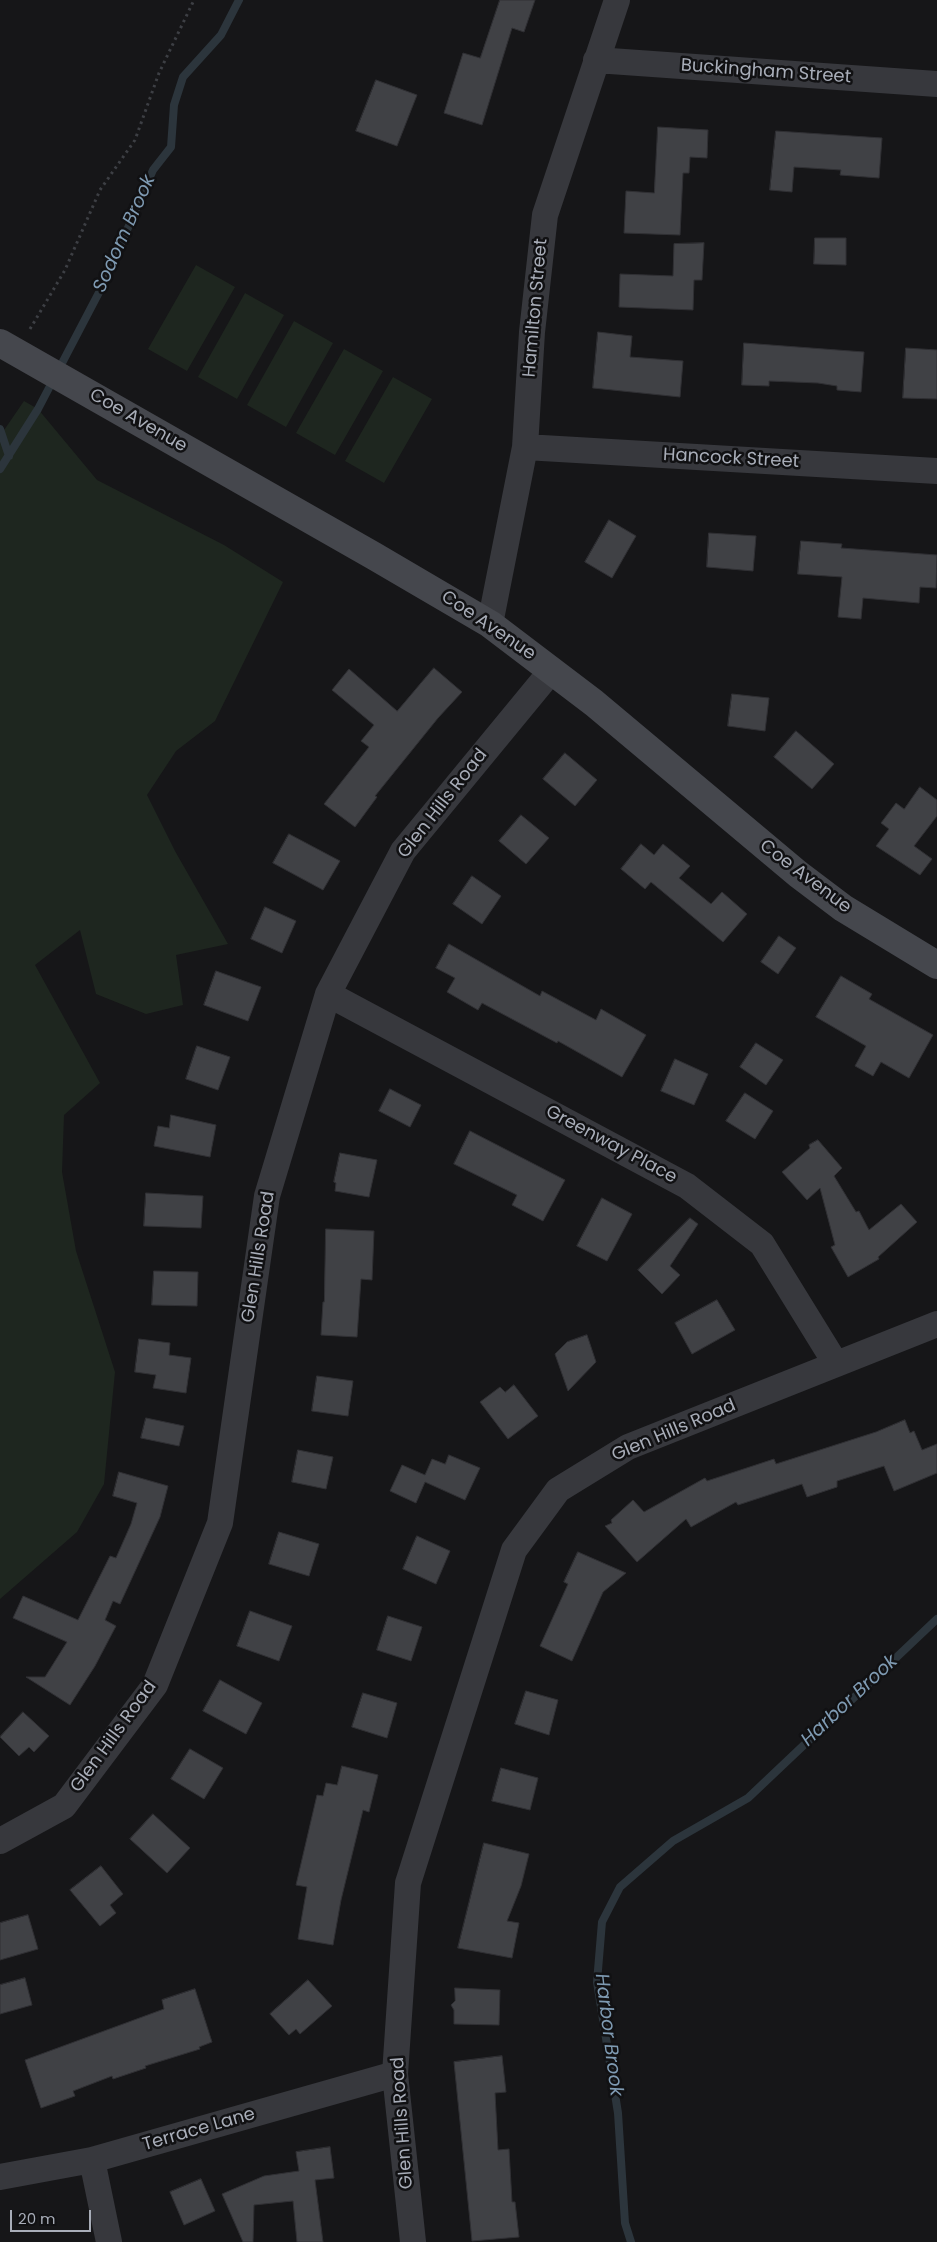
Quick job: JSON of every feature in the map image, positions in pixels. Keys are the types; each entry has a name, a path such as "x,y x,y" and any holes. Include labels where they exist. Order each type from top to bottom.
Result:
{"street":[{"name":"Hamilton Street","path":"490,624 526,447 532,332 545,215 617,0"},
{"name":"Buckingham Street","path":"596,60 937,84"},
{"name":"Coe Avenue","path":"0,343 490,624 552,670 798,874 843,908 937,965"},
{"name":"Hancock Street","path":"526,447 937,471"},
{"name":"Glen Hills Road","path":"0,1842 64,1806 154,1685 220,1523 267,1196 328,994 403,851 552,670"},
{"name":"Greenway Place","path":"328,994 687,1186 762,1244 836,1364"},
{"name":"Glen Hills Road","path":"413,2242 395,2074 408,1883 514,1550 558,1490 628,1447 937,1324"},
{"name":"Terrace Lane","path":"0,2176 92,2160 395,2074"},
{"path":"92,2160 109,2242"}],"path":[{"path":"29,331 65,270 100,190 134,140 159,72 194,0"}],"shaded area":[{"path":"196,265 235,287 187,371 148,349"},
{"path":"245,293 284,315 237,399 198,377"},
{"path":"294,321 333,343 286,427 247,405"},
{"path":"344,349 383,371 335,455 296,433"},
{"path":"393,377 432,399 384,483 345,461"},
{"path":"24,401 38,409 97,480 224,545 283,582 215,721 176,751 147,795 175,851 228,944 176,955 183,1005 146,1014 96,994 80,930 35,965 100,1083 64,1115 62,1172 76,1251 115,1372 104,1484 77,1532 0,1599 0,436"}],"building":[{"path":"500,0 535,0 524,32 512,28 482,125 444,113 463,53 480,58"},
{"path":"376,80 417,95 397,146 356,131"},
{"path":"658,127 708,130 707,158 690,157 689,173 683,173 680,235 624,233 626,191 654,193"},
{"path":"776,131 882,138 879,178 840,175 841,170 794,167 792,192 770,190"},
{"path":"815,238 846,238 846,265 814,264"},
{"path":"704,243 702,280 694,280 693,310 619,307 620,274 673,276 674,244"},
{"path":"598,332 632,336 630,357 683,361 680,397 593,388"},
{"path":"744,343 864,352 861,392 837,390 837,386 818,383 769,381 769,386 742,385"},
{"path":"906,348 937,350 937,399 903,398"},
{"path":"609,520 636,536 612,578 585,562"},
{"path":"709,533 756,536 753,571 707,567"},
{"path":"801,541 842,544 841,548 937,555 936,588 920,587 919,603 863,598 861,619 838,617 842,577 798,574"},
{"path":"434,668 462,692 438,718 375,796 377,797 355,827 324,804 369,747 361,741 374,725 332,690 349,669 397,711"},
{"path":"732,694 769,698 765,731 728,726"},
{"path":"796,731 834,764 812,789 774,757"},
{"path":"565,753 597,780 575,806 543,779"},
{"path":"920,787 937,800 937,816 914,846 932,859 920,875 876,846 889,829 881,823 896,803 904,809"},
{"path":"521,815 549,838 526,864 499,841"},
{"path":"289,834 340,861 323,890 273,863"},
{"path":"641,844 654,855 663,844 690,866 679,878 711,904 722,892 747,914 723,942 651,882 645,889 621,869"},
{"path":"472,876 501,896 482,924 453,904"},
{"path":"265,907 296,921 282,953 251,939"},
{"path":"779,936 796,948 778,974 761,962"},
{"path":"449,944 540,996 542,991 596,1020 601,1009 646,1035 622,1077 558,1041 557,1043 482,1003 478,1010 447,992 455,978 436,968"},
{"path":"216,971 261,987 248,1021 204,1005"},
{"path":"841,976 872,994 869,999 933,1035 909,1078 881,1062 873,1076 855,1066 866,1046 816,1017"},
{"path":"756,1043 783,1060 766,1085 740,1067"},
{"path":"197,1046 230,1057 218,1090 186,1079"},
{"path":"675,1059 708,1074 694,1105 661,1091"},
{"path":"390,1089 421,1105 410,1127 379,1111"},
{"path":"745,1093 773,1111 755,1139 726,1121"},
{"path":"171,1115 216,1125 210,1157 154,1146 158,1126 169,1128"},
{"path":"470,1131 565,1180 543,1221 512,1205 517,1195 454,1164"},
{"path":"818,1140 842,1168 834,1176 856,1212 859,1211 869,1230 901,1204 917,1222 878,1257 879,1259 848,1277 831,1247 835,1245 820,1188 807,1200 782,1172 810,1148 809,1145"},
{"path":"340,1153 377,1160 369,1197 335,1191 336,1183 334,1182"},
{"path":"146,1193 203,1196 201,1228 144,1226"},
{"path":"602,1198 632,1214 607,1261 577,1246"},
{"path":"690,1218 698,1224 670,1266 680,1275 662,1294 638,1270"},
{"path":"326,1229 374,1231 372,1280 361,1279 357,1337 321,1335"},
{"path":"154,1271 198,1272 197,1306 152,1305"},
{"path":"717,1300 735,1330 692,1354 675,1323"},
{"path":"587,1335 596,1362 568,1391 555,1354 567,1342"},
{"path":"139,1339 170,1343 169,1355 191,1358 186,1393 153,1388 156,1375 135,1372"},
{"path":"317,1376 353,1381 348,1416 312,1411"},
{"path":"514,1385 538,1416 508,1439 480,1402 500,1387 505,1392"},
{"path":"146,1418 184,1426 179,1446 141,1438"},
{"path":"905,1420 910,1433 914,1431 922,1450 937,1444 937,1473 894,1491 884,1466 837,1481 837,1487 807,1497 802,1484 738,1505 736,1502 691,1527 686,1519 637,1562 605,1526 612,1523 611,1520 633,1500 644,1512 705,1478 707,1481 774,1459 776,1464 876,1432"},
{"path":"298,1450 333,1457 326,1489 292,1482"},
{"path":"449,1455 480,1468 465,1500 425,1482 416,1503 390,1491 402,1465 425,1475 432,1459 445,1464"},
{"path":"119,1472 168,1486 160,1517 120,1604 113,1601 105,1620 116,1626 95,1666 70,1705 26,1677 45,1677 67,1642 13,1618 23,1596 78,1620 110,1556 116,1558 131,1524 137,1503 113,1496"},
{"path":"279,1532 319,1544 309,1576 269,1564"},
{"path":"417,1536 450,1551 436,1584 403,1569"},
{"path":"578,1552 626,1573 603,1592 572,1661 540,1646 568,1584 564,1582"},
{"path":"250,1611 292,1626 279,1661 237,1646"},
{"path":"388,1616 422,1627 411,1661 377,1650"},
{"path":"220,1680 262,1703 246,1734 203,1711"},
{"path":"526,1691 558,1700 549,1735 515,1724"},
{"path":"363,1693 397,1703 387,1738 352,1727"},
{"path":"23,1712 49,1736 34,1752 29,1747 19,1756 0,1737"},
{"path":"190,1749 223,1768 204,1799 171,1779"},
{"path":"342,1766 378,1775 369,1812 363,1810 341,1900 333,1945 298,1939 307,1887 296,1885 317,1795 323,1796 326,1783 337,1785"},
{"path":"501,1768 538,1778 530,1810 492,1801"},
{"path":"153,1814 190,1848 167,1873 130,1839"},
{"path":"484,1843 529,1854 521,1886 507,1921 519,1923 512,1958 458,1948"},
{"path":"101,1866 123,1894 110,1905 116,1913 100,1926 70,1890"},
{"path":"28,1915 38,1949 0,1960 0,1923"},
{"path":"25,1978 32,2005 0,2014 0,1985"},
{"path":"308,1980 332,2006 300,2034 296,2029 289,2035 270,2014"},
{"path":"455,1988 500,1990 499,2025 454,2024 454,2010 451,2005 455,2001"},
{"path":"195,1989 212,2042 199,2047 200,2049 145,2066 146,2068 113,2079 112,2076 73,2091 75,2096 41,2108 25,2060 164,2009 162,2000"},
{"path":"502,2056 506,2092 495,2093 498,2150 509,2149 512,2202 515,2202 519,2237 472,2241 454,2062"},
{"path":"330,2147 334,2178 315,2180 323,2242 297,2242 293,2201 254,2205 253,2242 243,2242 222,2194 264,2176 299,2171 296,2152"},
{"path":"201,2179 215,2211 184,2225 170,2192"}],"waterway":[{"name":"Sodom Brook","path":"0,469 38,409 105,281 153,170 171,147 174,105 183,77 221,35 239,0"},
{"path":"0,429 9,456"},
{"name":"Harbor Brook","path":"631,2242 625,2223 618,2113 597,1982 602,1922 620,1887 673,1841 748,1798 937,1619"}]}
